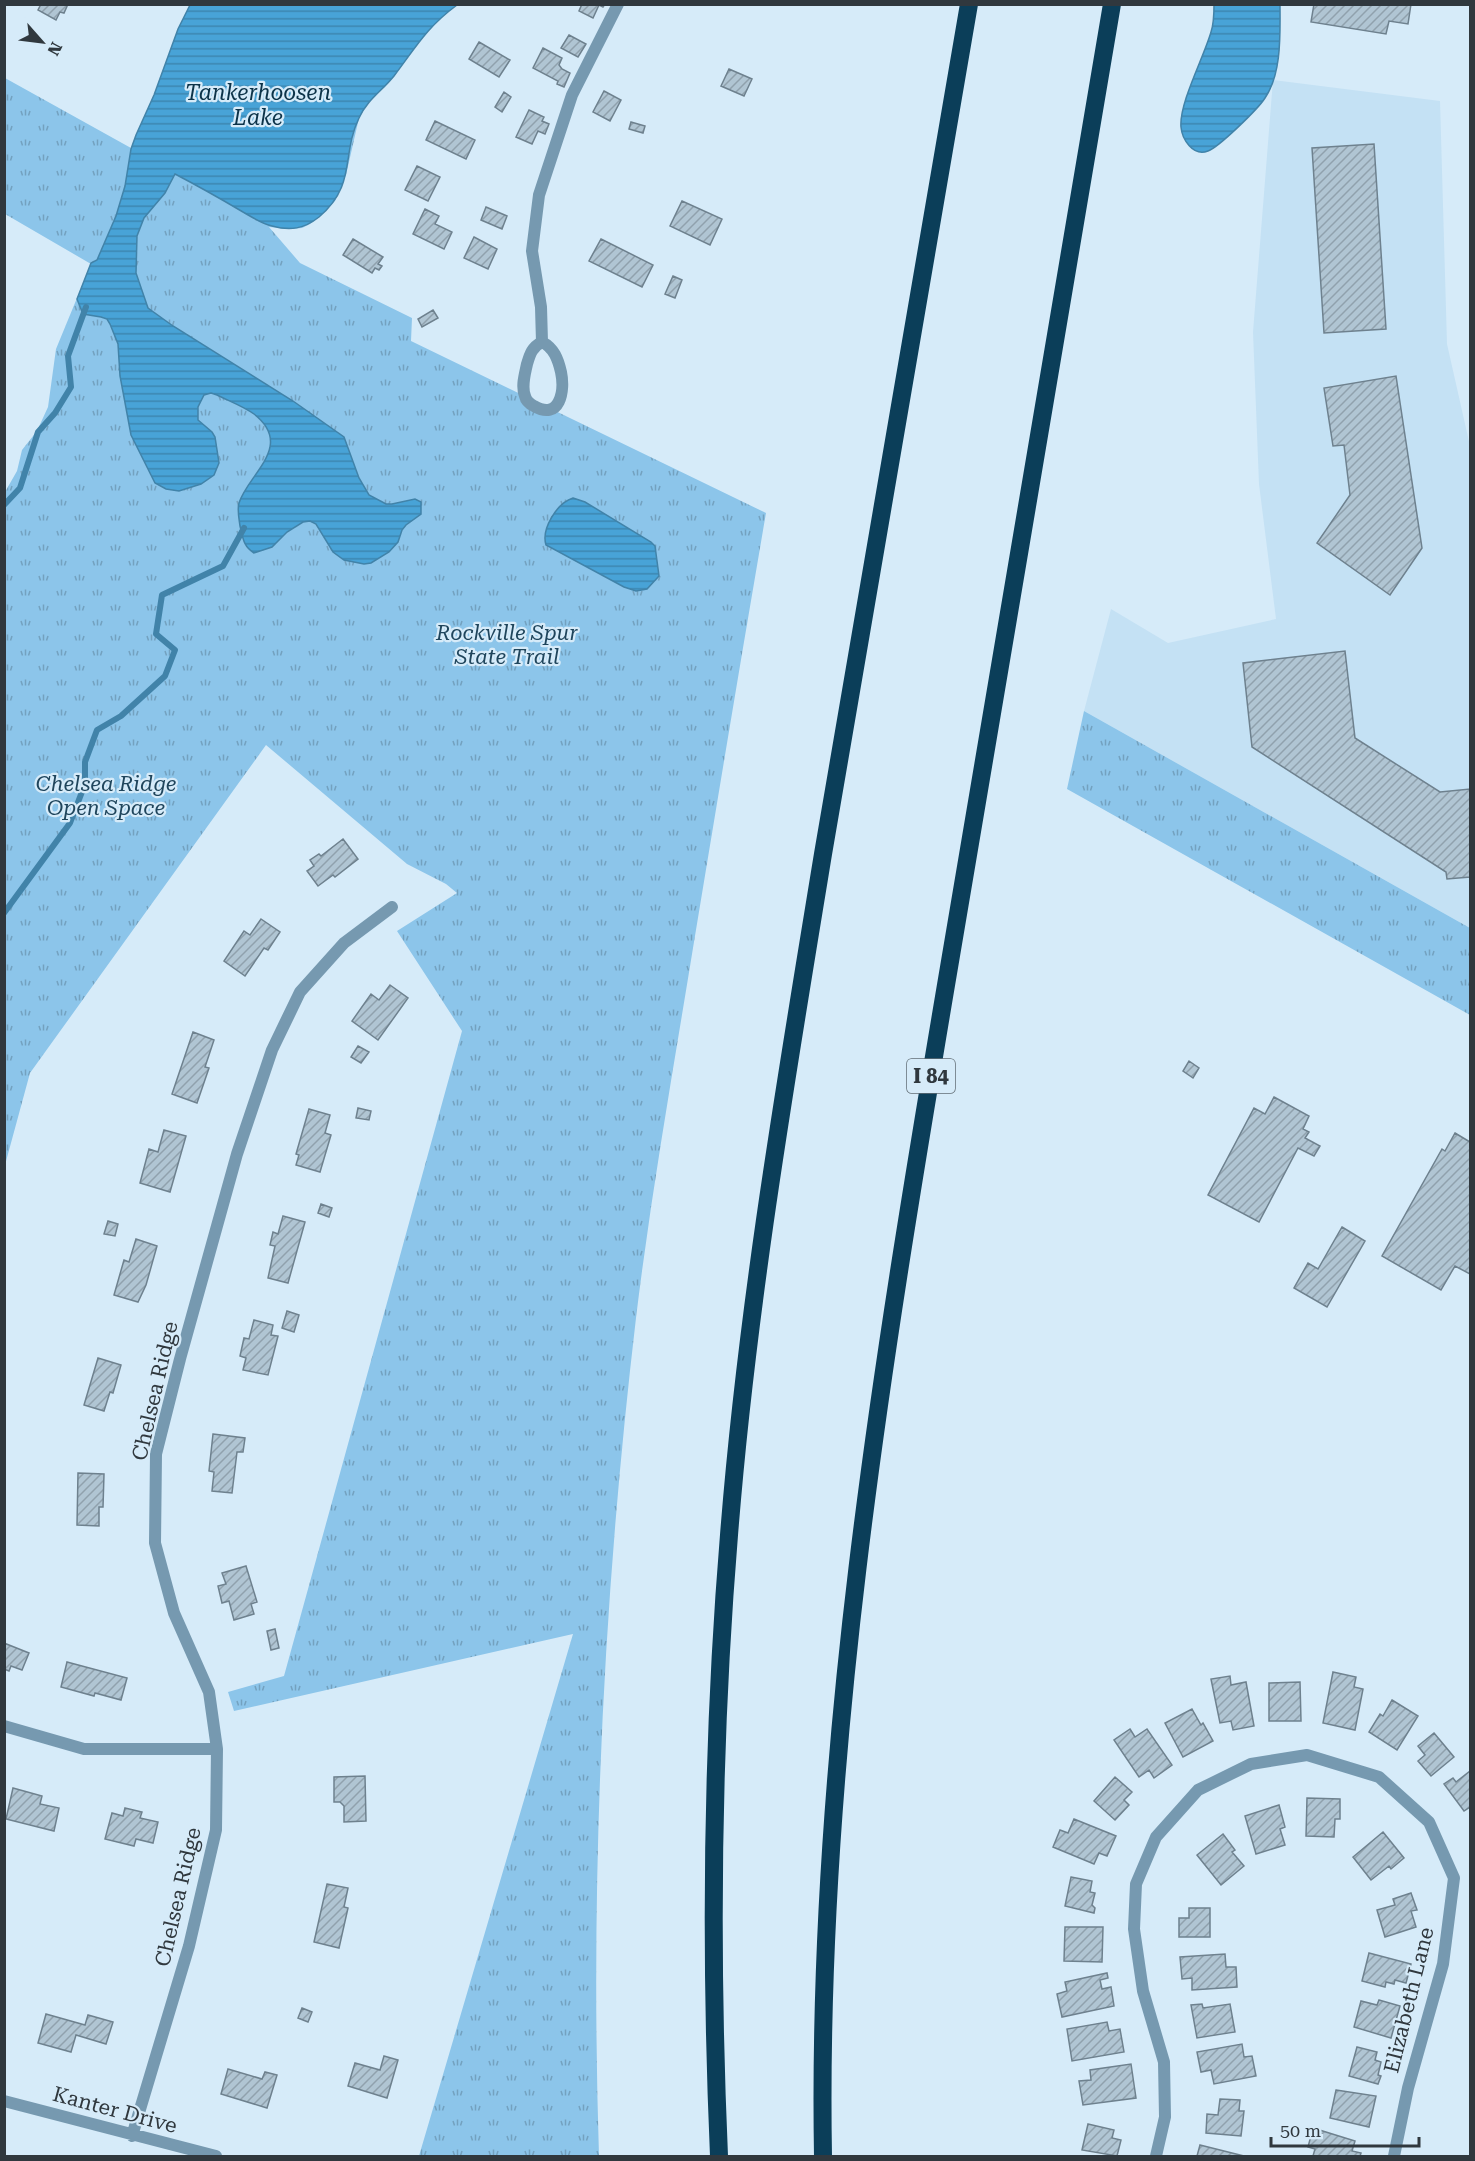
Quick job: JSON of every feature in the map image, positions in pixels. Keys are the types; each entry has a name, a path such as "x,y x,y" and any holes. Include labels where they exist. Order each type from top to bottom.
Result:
{"highway":[{"path":"719,2157 714,1970 717,1741 729,1537 750,1323 783,1096 969,4"},
{"name":"I 84","path":"823,2157 823,2025 830,1870 845,1695 869,1478 907,1220 1112,4"}],"street":[{"path":"542,342 535,345 530,355 524,377 524,389 525,398 530,404 547,411 555,408 560,401 561,373 553,351 542,342 541,307 532,251 539,195 572,95 618,4"},
{"name":"Chelsea Ridge","path":"132,2136 189,1946 216,1830 217,1749 209,1692 174,1613 155,1543 156,1454 234,1165 272,1050 300,992 344,944 392,908"},
{"path":"4,1725 84,1749 217,1749"},
{"name":"Elizabeth Lane","path":"1156,2157 1165,2117 1164,2062 1143,1991 1134,1929 1136,1884 1156,1837 1198,1790 1251,1764 1307,1755 1379,1777 1429,1822 1454,1878 1443,1964 1408,2088 1394,2157"},
{"name":"Kanter Drive","path":"4,2101 216,2157"}],"shaded area":[{"path":"1273,80 1440,101 1447,344 1470,446 1470,928 1084,711 1111,609 1168,643 1276,619 1259,484 1253,332"}],"green space":[{"path":"190,5 457,5 439,18 414,47 393,77 370,99 359,118 346,175 335,201 310,224 302,228 269,227 300,263 412,318 411,341 766,513 655,1179 636,1318 625,1423 607,1632 598,1841 596,1946 599,2156 419,2156 573,1634 234,1711 228,1692 284,1676 462,1031 397,931 457,893 446,884 407,864 266,745 30,1073 5,1165 5,492 17,471 22,450 37,431 48,407 56,349 91,264 5,214 5,78 131,148 154,95 178,29"},
{"path":"1084,711 1470,928 1470,1015 1067,789"}],"water":[{"name":"Tankerhoosen Lake","path":"190,5 457,5 430,29 394,76 362,112 350,145 344,181 331,205 319,217 291,229 268,225 175,174 165,193 144,218 137,236 136,273 148,308 293,401 344,437 359,478 369,495 386,504 415,499 421,502 421,514 406,525 398,542 389,552 371,563 344,560 333,552 316,524 310,521 303,522 287,532 272,547 254,553 248,548 240,526 238,506 244,492 265,460 270,449 270,437 265,426 254,414 217,395 211,393 204,395 198,407 198,420 215,437 219,463 214,475 201,484 179,491 166,489 155,483 131,435 120,376 118,344 110,324 107,319 83,314 77,299 91,263 97,260 116,216 125,186 131,149 178,29"},
{"path":"1214,5 1280,5 1279,53 1275,77 1265,98 1221,143 1203,152 1189,146 1182,132 1181,117 1211,32"},
{"path":"573,498 585,502 655,546 659,576 647,589 636,591 624,587 546,545 546,532 552,517 561,505"}],"building":[{"path":"37,4 68,4 64,13 60,12 56,20 38,10 40,6"},
{"path":"582,4 605,4 603,7 599,5 593,18 579,11"},
{"path":"1314,4 1411,4 1408,24 1389,21 1386,34 1311,22"},
{"path":"569,35 586,44 578,57 561,48"},
{"path":"479,42 510,60 499,77 469,59"},
{"path":"543,48 562,58 559,65 570,73 564,87 557,84 558,81 533,68"},
{"path":"729,69 752,79 744,96 721,86"},
{"path":"604,91 621,100 610,121 593,112"},
{"path":"504,92 511,97 502,112 495,107"},
{"path":"529,110 544,117 542,121 549,124 545,134 538,131 532,144 516,137"},
{"path":"435,121 475,140 466,159 426,140"},
{"path":"631,122 645,126 643,133 629,129"},
{"path":"1374,144 1386,329 1324,333 1312,148"},
{"path":"417,166 440,177 428,201 405,190"},
{"path":"682,201 722,219 710,245 670,226"},
{"path":"486,207 507,216 502,229 481,220"},
{"path":"425,209 439,216 435,224 452,232 444,249 413,234"},
{"path":"474,237 497,249 488,269 464,258"},
{"path":"353,239 383,257 378,264 382,266 379,270 375,268 372,273 343,255"},
{"path":"601,239 653,265 642,287 589,261"},
{"path":"673,276 682,280 675,298 665,294"},
{"path":"433,310 438,318 422,327 418,319"},
{"path":"1396,376 1422,548 1390,595 1317,543 1350,495 1344,445 1333,446 1324,388"},
{"path":"1345,651 1355,738 1440,792 1470,789 1470,877 1447,879 1446,872 1252,747 1243,663"},
{"path":"343,839 358,859 335,877 333,875 318,886 307,871 314,866 310,860 319,854 321,856"},
{"path":"261,919 280,932 268,950 264,948 245,976 224,961 244,931 250,935"},
{"path":"390,985 408,998 378,1040 352,1021 371,994 379,1000"},
{"path":"193,1032 214,1040 205,1067 209,1068 197,1103 172,1094"},
{"path":"358,1046 369,1052 361,1063 351,1057"},
{"path":"1189,1061 1199,1068 1193,1078 1183,1071"},
{"path":"1274,1097 1309,1116 1303,1129 1309,1132 1305,1138 1320,1146 1314,1156 1298,1148 1259,1222 1208,1195 1254,1108 1265,1114"},
{"path":"358,1108 371,1111 369,1120 356,1118"},
{"path":"309,1109 330,1115 325,1133 331,1135 320,1172 296,1165 299,1155 296,1154"},
{"path":"164,1130 186,1136 170,1192 140,1183 149,1149 158,1152"},
{"path":"1455,1133 1470,1142 1470,1274 1455,1266 1441,1290 1382,1256 1442,1149 1445,1151"},
{"path":"321,1204 332,1208 329,1217 318,1213"},
{"path":"283,1216 305,1222 288,1283 268,1278 275,1246 270,1245 273,1232 278,1234"},
{"path":"108,1221 118,1224 115,1236 104,1234"},
{"path":"1342,1227 1365,1241 1327,1307 1294,1288 1308,1263 1318,1269"},
{"path":"136,1239 157,1246 146,1285 138,1302 114,1295 124,1260 129,1262"},
{"path":"287,1311 299,1315 294,1332 282,1328"},
{"path":"254,1320 273,1325 271,1335 278,1336 268,1375 243,1370 246,1358 240,1356 244,1338 249,1339"},
{"path":"98,1358 121,1365 113,1393 110,1392 104,1411 84,1405"},
{"path":"213,1434 245,1438 243,1452 237,1452 232,1493 212,1491 214,1472 209,1471"},
{"path":"78,1473 104,1474 103,1507 99,1507 99,1526 77,1525"},
{"path":"246,1566 257,1602 251,1604 254,1614 234,1620 229,1601 222,1603 218,1586 226,1584 222,1573"},
{"path":"275,1629 279,1648 271,1650 267,1631"},
{"path":"4,1643 29,1653 22,1670 11,1666 9,1671 4,1669"},
{"path":"67,1662 127,1678 121,1700 95,1693 94,1696 61,1687"},
{"path":"1333,1672 1356,1677 1354,1687 1363,1689 1355,1730 1323,1723"},
{"path":"1230,1676 1231,1685 1246,1682 1254,1726 1233,1730 1231,1721 1220,1723 1211,1679"},
{"path":"1300,1682 1301,1721 1269,1721 1269,1683"},
{"path":"1392,1700 1418,1716 1397,1750 1369,1732 1380,1714 1383,1716"},
{"path":"1192,1709 1213,1741 1183,1757 1165,1723"},
{"path":"1130,1729 1135,1737 1147,1729 1172,1765 1154,1778 1149,1770 1139,1777 1114,1740"},
{"path":"1434,1733 1454,1757 1431,1776 1418,1761 1425,1755 1418,1746"},
{"path":"1470,1771 1470,1807 1464,1811 1444,1784 1453,1778 1456,1782"},
{"path":"365,1776 366,1821 344,1822 344,1806 340,1802 334,1802 334,1777"},
{"path":"1115,1777 1132,1792 1124,1800 1129,1805 1115,1820 1094,1801"},
{"path":"13,1788 42,1796 40,1804 59,1808 54,1831 6,1819"},
{"path":"1307,1798 1340,1799 1340,1819 1335,1819 1334,1837 1306,1836"},
{"path":"1279,1805 1285,1827 1280,1829 1285,1845 1256,1854 1245,1816"},
{"path":"125,1808 142,1812 140,1818 158,1822 153,1843 136,1839 134,1846 105,1839 112,1813 123,1816"},
{"path":"1074,1819 1116,1836 1107,1856 1099,1853 1094,1864 1053,1847 1060,1830 1068,1833"},
{"path":"1383,1832 1404,1858 1391,1869 1389,1866 1371,1880 1353,1857"},
{"path":"1223,1834 1235,1850 1232,1852 1244,1866 1221,1885 1197,1855"},
{"path":"1071,1877 1092,1881 1090,1892 1095,1893 1092,1905 1095,1908 1094,1913 1065,1906"},
{"path":"327,1884 348,1888 344,1907 348,1908 339,1948 314,1942"},
{"path":"1411,1893 1417,1910 1411,1911 1416,1927 1385,1937 1377,1910 1395,1905 1393,1899"},
{"path":"1189,1908 1210,1908 1210,1937 1179,1937 1179,1918 1189,1918"},
{"path":"1065,1927 1103,1927 1102,1962 1064,1961"},
{"path":"1369,1953 1411,1964 1406,1983 1395,1980 1394,1984 1386,1982 1385,1987 1362,1981"},
{"path":"1225,1954 1226,1967 1236,1967 1237,1987 1192,1990 1192,1978 1182,1979 1180,1957"},
{"path":"1107,1973 1108,1978 1100,1980 1102,1989 1111,1987 1114,2006 1062,2017 1057,1994 1067,1991 1065,1982"},
{"path":"1379,2000 1400,2006 1391,2038 1354,2027 1361,2001 1377,2005"},
{"path":"1202,2004 1203,2008 1230,2004 1235,2032 1197,2038 1191,2005"},
{"path":"302,2008 312,2012 308,2022 298,2018"},
{"path":"46,2014 85,2025 88,2015 113,2022 106,2044 76,2035 71,2052 38,2043"},
{"path":"1107,2022 1109,2031 1120,2029 1124,2052 1072,2061 1067,2029"},
{"path":"1242,2044 1244,2057 1252,2056 1256,2076 1214,2084 1211,2070 1201,2072 1197,2052"},
{"path":"1357,2047 1377,2052 1375,2060 1381,2062 1378,2075 1381,2076 1378,2084 1349,2076"},
{"path":"384,2056 398,2060 387,2098 348,2086 355,2063 380,2070"},
{"path":"1131,2064 1136,2098 1083,2105 1079,2081 1091,2080 1090,2070"},
{"path":"228,2069 262,2079 265,2072 277,2075 267,2108 221,2094"},
{"path":"1336,2090 1376,2096 1369,2127 1330,2118"},
{"path":"1220,2099 1240,2100 1239,2111 1244,2111 1241,2136 1206,2133 1207,2114 1218,2115"},
{"path":"1088,2124 1114,2130 1112,2138 1121,2140 1117,2156 1082,2150"},
{"path":"1313,2128 1355,2141 1352,2151 1361,2153 1360,2156 1313,2156 1315,2149 1308,2147"},
{"path":"1200,2145 1244,2156 1197,2156"}],"waterway":[{"path":"4,505 20,488 38,432 55,413 71,387 68,356 86,307"},
{"path":"4,913 70,823 85,784 85,762 97,730 121,716 165,676 175,650 156,634 162,595 223,566 244,528"}],"park label":[{"name":"Rockville Spur State Trail","path":"507,645"},
{"name":"Chelsea Ridge Open Space","path":"106,796"}]}
